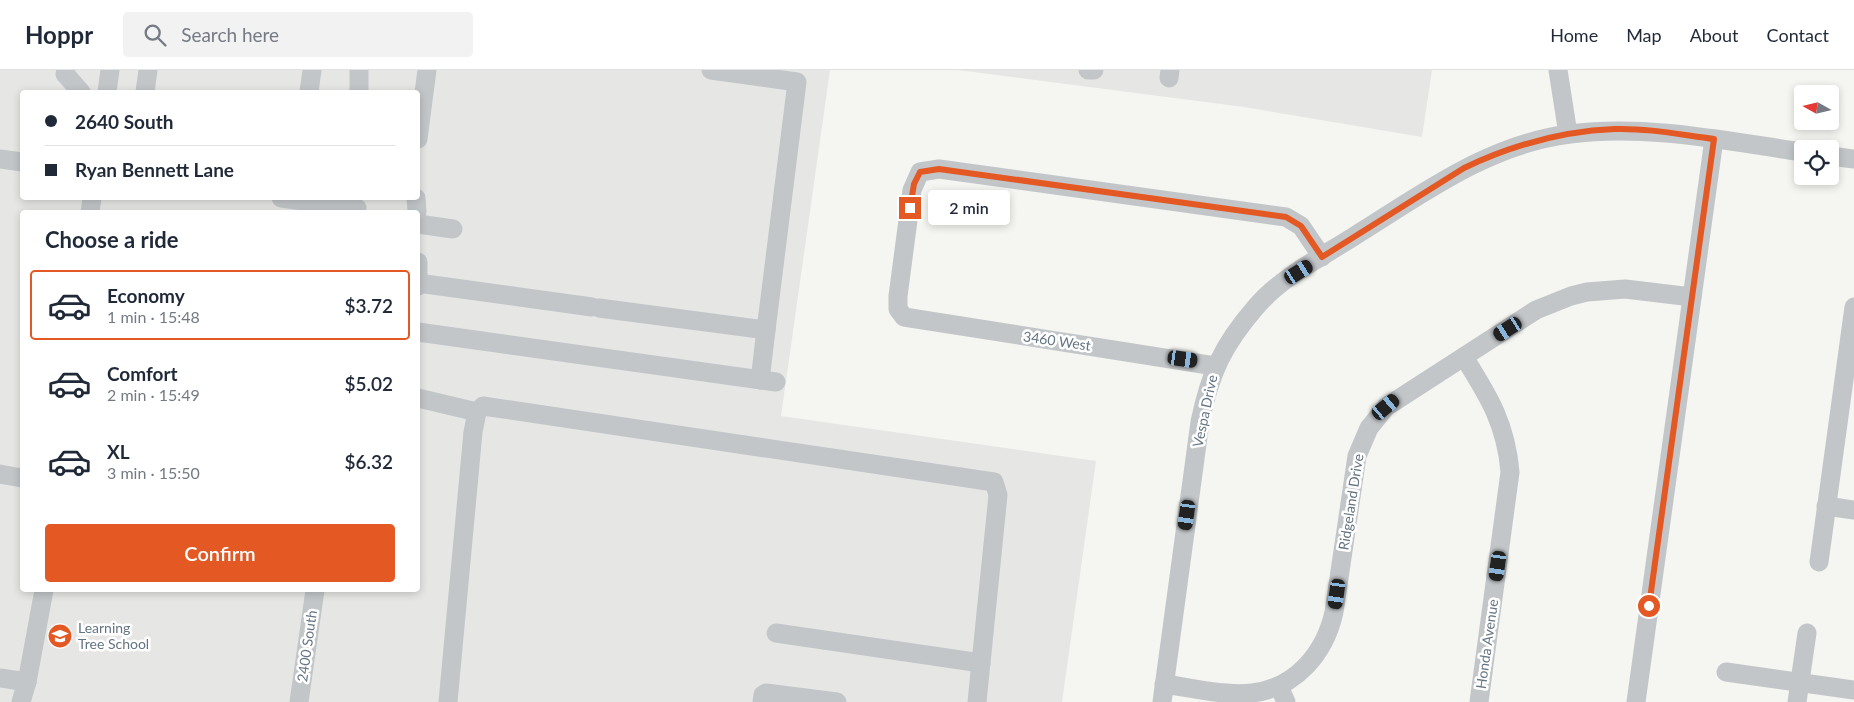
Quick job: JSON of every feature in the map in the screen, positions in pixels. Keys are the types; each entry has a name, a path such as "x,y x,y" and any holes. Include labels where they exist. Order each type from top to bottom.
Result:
{"street":[{"path":"66,70 66,74 79,90"},
{"path":"107,90 110,70"},
{"path":"145,90 148,70"},
{"path":"308,90 312,70"},
{"path":"359,70 359,90"},
{"path":"420,124 427,70"},
{"path":"420,332 768,381 766,330 797,82 711,70"},
{"path":"1088,70 1094,70"},
{"path":"1558,70 1568,134"},
{"name":"Vespa Drive","path":"1163,693 1200,422 1207,389 1215,366 1230,342 1257,306 1288,279 1464,168 1528,142 1568,134 1616,129 1642,130 1794,151"},
{"path":"1636,702 1714,139"},
{"path":"1839,157 1854,159"},
{"path":"0,158 20,162"},
{"name":"3460 West","path":"1215,366 916,321 900,314 898,296 912,190 920,172 939,169 1286,217 1301,226 1322,257"},
{"path":"300,200 357,206"},
{"path":"420,224 453,229"},
{"path":"420,285 766,330"},
{"name":"Ridgeland Drive","path":"1163,693 1283,694 1317,654 1331,626 1354,469 1362,442 1369,428 1395,400 1536,310 1571,296 1588,292 1625,289 1692,297"},
{"path":"1819,562 1854,307"},
{"name":"Honda Avenue","path":"1464,357 1499,417 1505,437 1510,472 1478,702"},
{"path":"420,398 476,412"},
{"path":"448,702 462,537 476,412 483,406 994,482 998,495 977,702"},
{"path":"0,474 20,478"},
{"path":"1826,506 1854,510"},
{"path":"20,702 27,682 44,592"},
{"name":"2400 South","path":"299,702 315,592"},
{"path":"776,632 981,663"},
{"path":"1797,702 1807,633"},
{"path":"1726,672 1854,690"},
{"path":"0,678 27,682"},
{"path":"762,702 763,696 766,693 837,702"}],"shaded area":[{"path":"0,70 830,70 781,416 1096,461 1062,702 0,702"},
{"path":"958,70 1432,70 1422,137 1244,107"}],"place":[{"name":"Learning Tree School","path":"60,636"}],"route":[{"path":"910,208 912,190 920,172 925,169 939,169 1259,212 1291,218 1301,226 1322,257 1464,168 1528,142 1568,134 1616,129 1642,130 1714,139 1649,606"}]}
